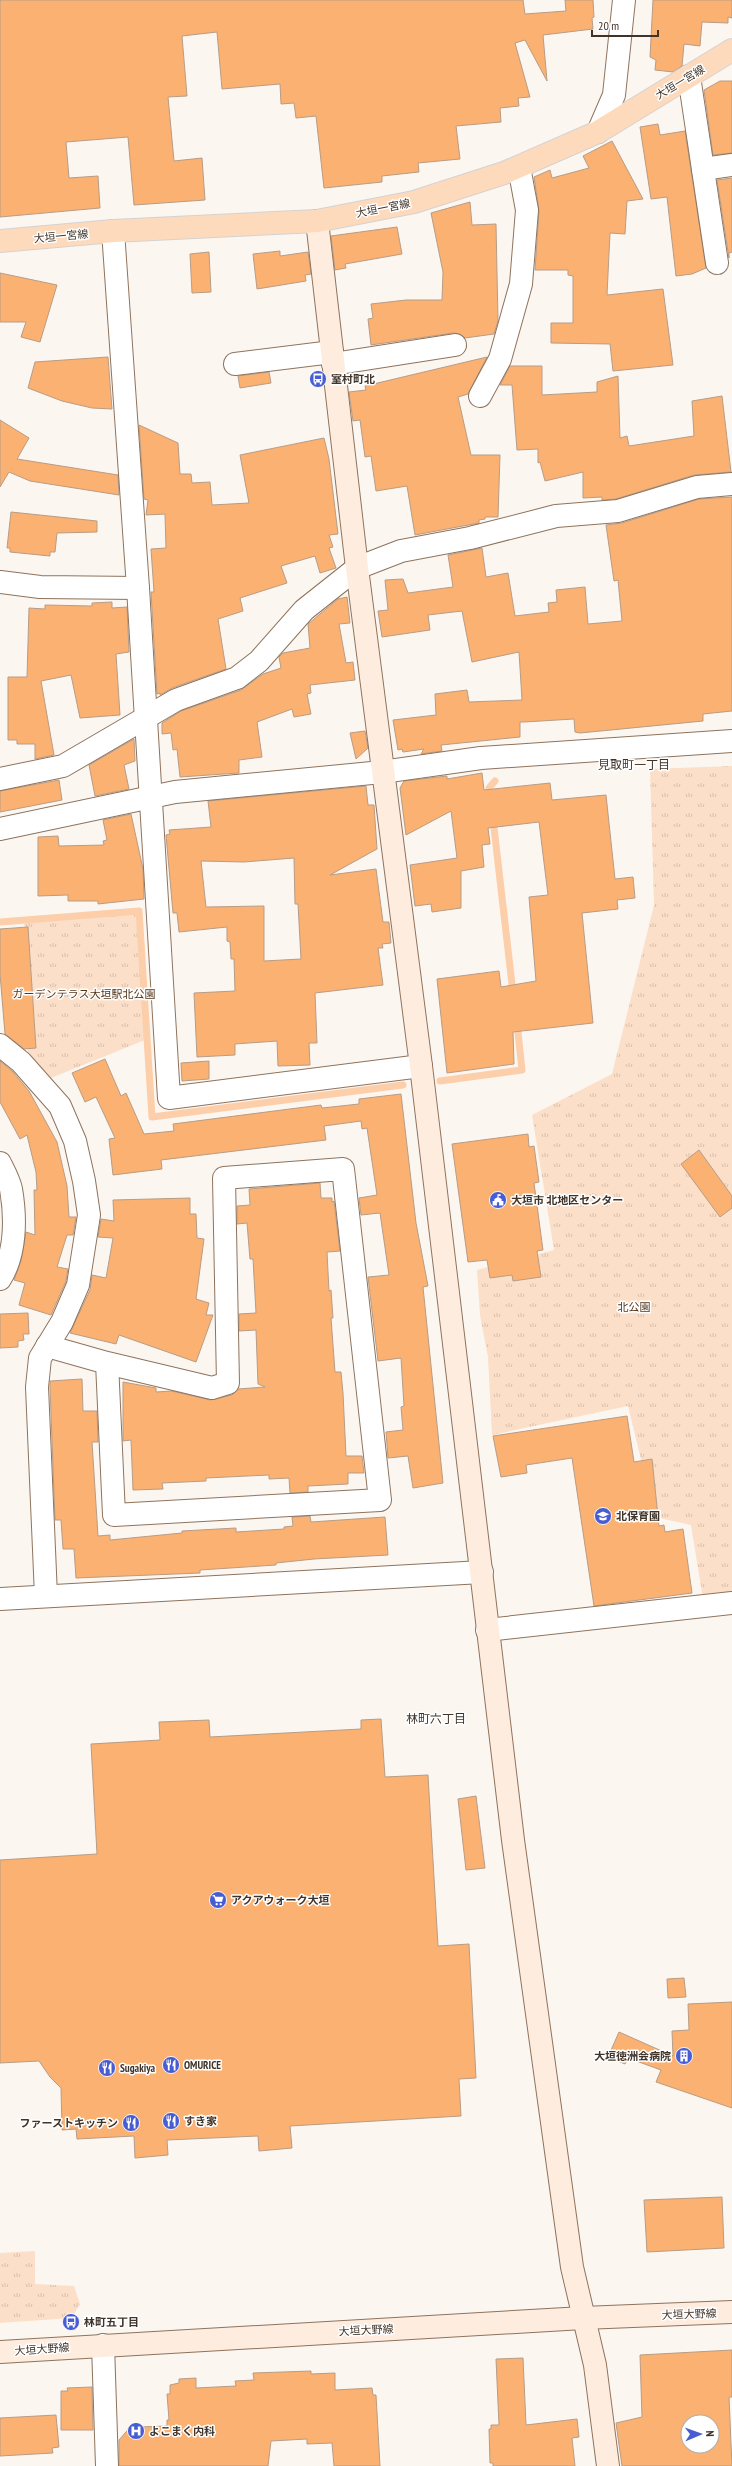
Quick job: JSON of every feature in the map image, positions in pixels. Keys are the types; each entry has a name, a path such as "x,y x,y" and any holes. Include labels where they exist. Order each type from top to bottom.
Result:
{"main road":[{"name":"大垣一宮線","path":"0,241 113,232 317,221 414,202 519,167 598,132 732,50"}],"street":[{"path":"598,132 614,95 624,0"},
{"path":"689,76 717,263"},
{"path":"703,169 732,165"},
{"path":"480,396 500,359 522,284 527,210 519,167"},
{"path":"317,221 357,568 382,772 421,1066 513,1840 572,2267 595,2365 608,2466"},
{"path":"113,232 138,588 144,718 151,798 169,1098 421,1066"},
{"path":"235,364 332,358 455,345"},
{"path":"0,780 63,766 176,700 237,678 259,660 304,610 357,568 401,551 470,538 556,516 618,511 698,487 732,484"},
{"path":"0,582 40,587 138,588"},
{"path":"0,829 175,792 382,772 481,758 732,741"},
{"path":"0,1045 21,1062 60,1106 75,1141 84,1181 89,1215 78,1286 62,1322 40,1358 36,1387 46,1596"},
{"path":"0,1163 11,1188 13,1218 12,1247 6,1270 0,1279"},
{"path":"47,1346 107,1363 212,1388 228,1383 224,1178 343,1169 380,1500 114,1514 107,1363"},
{"path":"0,1599 482,1572"},
{"path":"487,1630 732,1603"},
{"name":"大垣大野線","path":"0,2352 583,2318 732,2312"},
{"path":"102,2345 107,2466"}],"green space":[{"name":"北公園","path":"732,766 732,1596 703,1599 691,1525 655,1517 628,1406 492,1435 488,1357 480,1315 477,1270 554,1250 532,1115 612,1074 654,905 650,769"},
{"name":"ガーデンテラス大垣駅北公園","path":"136,914 145,1040 46,1080 28,1057 24,918"},
{"path":"35,2251 35,2284 74,2286 80,2304 72,2318 0,2323 0,2253"}],"building":[{"path":"0,0 523,0 525,14 566,11 565,0 593,0 594,17 592,18 593,29 543,35 547,81 525,40 515,43 530,97 518,98 519,106 500,108 501,122 456,126 460,159 418,163 419,172 382,176 382,182 324,188 316,116 296,118 294,103 281,104 280,84 222,89 217,32 182,36 187,96 168,97 174,161 202,158 205,200 134,205 128,137 66,142 69,178 98,176 100,208 0,217"},
{"path":"653,0 732,0 732,18 728,17 728,23 702,22 700,46 684,44 682,66 673,72 655,70 656,60 650,57"},
{"path":"720,81 732,81 732,153 713,155 704,90"},
{"path":"658,124 660,135 685,131 706,268 692,274 676,276 667,197 651,199 640,127"},
{"path":"612,141 643,199 627,201 625,234 610,233 607,295 663,289 673,365 613,371 610,344 551,343 551,323 573,323 573,276 568,275 568,270 535,270 539,211 534,177 550,170 552,178 589,168 583,156"},
{"path":"732,178 732,252 729,253 729,258 717,180"},
{"path":"470,202 472,225 496,224 498,321 494,334 465,338 460,334 453,333 371,345 368,319 373,318 371,304 406,300 442,300 443,272 431,213"},
{"path":"397,227 402,254 345,264 346,268 335,270 331,236"},
{"path":"280,251 280,256 308,252 311,274 305,275 306,281 257,289 253,254"},
{"path":"209,252 211,292 192,293 190,254"},
{"path":"0,273 57,285 40,342 21,337 26,322 0,322"},
{"path":"108,357 112,409 92,408 62,401 28,388 35,362"},
{"path":"487,357 468,394 458,397 471,455 500,455 498,517 485,517 485,519 479,520 479,523 415,535 407,486 376,491 371,456 365,457 360,420 353,421 349,392 366,390 365,386"},
{"path":"510,366 542,366 542,395 597,392 597,382 618,376 620,438 627,436 629,446 694,436 692,401 722,396 731,472 694,475 616,499 602,500 602,497 583,498 583,472 545,481 540,462 538,463 538,449 517,450 512,385 500,385"},
{"path":"269,372 271,383 240,388 238,376"},
{"path":"0,420 29,438 17,459 118,475 119,495 30,481 9,472 0,487"},
{"path":"139,425 178,443 180,474 191,474 192,483 210,482 212,505 249,503 240,455 324,438 329,459 338,534 329,535 333,547 329,548 336,568 320,573 315,556 281,566 287,583 240,598 243,611 218,619 226,669 172,688 160,695 160,693 157,694 151,592 154,592 151,549 166,548 165,514 146,515 148,500 144,499"},
{"path":"732,497 732,711 703,714 703,721 580,733 575,732 574,719 520,722 520,737 441,745 442,751 421,754 424,749 403,752 402,749 398,750 393,720 436,715 435,694 467,690 469,702 522,700 519,652 472,662 462,611 428,615 430,630 382,637 378,611 388,610 385,580 403,579 408,593 453,587 448,555 482,548 486,577 508,573 515,616 549,612 548,603 557,602 556,590 585,587 588,624 622,621 618,580 614,581 606,525 622,523 699,499"},
{"path":"11,512 97,521 97,532 57,533 55,552 50,552 50,556 10,552 10,548 7,548"},
{"path":"347,597 350,623 339,624 346,663 353,662 355,680 310,685 311,693 307,694 311,714 294,717 292,709 257,722 262,757 239,760 239,773 180,777 177,749 173,750 171,733 162,734 162,723 181,711 241,690 263,674 281,668 279,657 283,653 310,648 308,624 338,599"},
{"path":"112,602 112,608 127,607 129,652 116,654 120,715 80,718 71,675 41,681 54,755 35,759 35,744 17,744 17,740 8,740 8,677 27,677 29,608 45,609 45,605 92,606 92,603"},
{"path":"365,731 368,748 356,759 350,733"},
{"path":"134,739 135,761 124,765 129,789 95,796 89,765"},
{"path":"482,773 484,790 550,783 552,800 606,795 615,879 633,877 635,898 617,900 618,909 582,913 593,1023 513,1032 514,1064 447,1073 437,979 499,971 501,987 536,981 529,897 548,895 539,822 488,828 490,844 482,845 484,867 461,871 461,908 432,912 431,904 415,906 410,865 457,858 451,811 406,835 400,788 404,781 447,776 447,779"},
{"path":"59,780 62,800 0,812 0,791"},
{"path":"366,786 368,805 374,805 377,849 330,875 376,869 383,922 389,922 391,943 382,944 383,948 378,948 383,985 315,993 317,1043 309,1043 310,1065 278,1066 277,1041 235,1044 235,1055 197,1057 194,993 235,991 234,959 231,959 230,942 227,941 227,927 179,932 177,913 173,913 166,835 170,834 169,830 211,827 208,801","holes":["294,858 295,904 298,904 301,959 264,961 264,906 206,907 201,861 244,862"]},
{"path":"131,814 143,869 144,899 98,904 98,901 68,901 68,895 38,896 38,837 58,836 59,846 104,845 103,841 107,840 103,820"},
{"path":"28,927 36,1048 24,1049 5,1034 0,974 0,929"},
{"path":"105,1059 121,1096 126,1093 144,1134 174,1131 173,1124 321,1105 322,1108 359,1104 359,1099 401,1094 416,1223 428,1286 423,1287 443,1483 413,1488 408,1456 388,1458 386,1432 403,1430 401,1407 404,1406 401,1358 378,1361 368,1277 389,1275 380,1213 361,1215 359,1198 377,1195 367,1128 362,1129 361,1121 324,1126 326,1140 161,1160 162,1169 113,1175 109,1139 115,1138 96,1097 85,1102 72,1073"},
{"path":"0,1061 12,1071 29,1091 57,1142 67,1186 69,1217 76,1217 73,1235 67,1235 57,1267 68,1269 66,1281 51,1315 19,1305 25,1283 14,1280 21,1261 26,1232 35,1235 34,1190 37,1190 36,1172 27,1135 20,1139 0,1102"},
{"path":"209,1061 209,1079 182,1081 181,1063"},
{"name":"大垣市 北地区センター","path":"528,1134 529,1147 534,1146 539,1182 534,1183 543,1250 537,1251 541,1277 513,1281 512,1275 490,1278 487,1260 468,1262 452,1144"},
{"path":"699,1150 732,1196 732,1208 720,1217 681,1164"},
{"path":"320,1183 321,1198 332,1198 332,1202 334,1201 340,1251 327,1252 329,1291 331,1290 333,1318 331,1318 335,1372 341,1372 346,1456 362,1456 364,1473 348,1473 348,1484 308,1486 308,1492 290,1493 289,1478 269,1479 269,1475 206,1478 206,1481 162,1483 163,1489 133,1490 131,1440 123,1441 123,1382 156,1388 156,1392 172,1391 210,1400 232,1395 238,1389 265,1387 258,1384 256,1330 239,1331 239,1314 256,1313 253,1259 250,1259 247,1223 237,1224 237,1206 250,1205 249,1189"},
{"path":"190,1198 190,1214 196,1214 197,1238 204,1239 196,1299 209,1303 206,1315 213,1315 196,1362 119,1335 116,1344 70,1333 90,1290 92,1275 106,1278 113,1238 98,1237 101,1219 114,1221 113,1200"},
{"path":"28,1313 29,1334 23,1334 24,1340 18,1341 18,1347 0,1348 0,1314"},
{"path":"82,1379 83,1411 97,1411 98,1442 92,1442 98,1536 110,1535 110,1540 182,1533 182,1531 236,1528 236,1532 284,1529 284,1527 293,1526 292,1517 310,1516 311,1522 385,1517 388,1555 314,1559 276,1563 276,1565 200,1570 200,1573 76,1578 74,1549 63,1549 61,1520 55,1520 50,1381"},
{"path":"627,1416 634,1462 652,1459 659,1526 664,1525 665,1532 683,1529 692,1593 594,1606 572,1458 526,1465 527,1473 501,1477 493,1436"},
{"name":"アクアウォーク大垣","path":"381,1719 385,1777 428,1775 438,1946 469,1944 476,2078 459,2079 461,2116 290,2126 292,2148 259,2151 258,2136 167,2140 168,2155 135,2158 134,2136 77,2139 76,2129 62,2130 61,2088 50,2077 39,2061 0,2063 0,1860 97,1854 91,1744 160,1740 159,1722 209,1720 210,1737 361,1729 361,1720"},
{"path":"476,1796 485,1868 466,1870 458,1799"},
{"path":"684,1978 686,1997 668,1998 667,1979"},
{"name":"大垣徳洲会病院","path":"732,2002 732,2108 656,2082 661,2070 628,2058 625,2064 608,2057 619,2032 673,2056 672,2031 689,2030 688,2004"},
{"path":"722,2197 724,2248 647,2252 644,2200"},
{"path":"732,2350 732,2397 729,2397 732,2466 622,2466 616,2423 642,2417 640,2355"},
{"path":"523,2358 526,2425 577,2419 579,2437 572,2438 575,2466 493,2466 493,2463 490,2463 489,2429 491,2429 491,2425 499,2425 496,2359"},
{"path":"311,2371 311,2374 335,2373 335,2390 372,2388 373,2395 376,2395 380,2466 334,2466 332,2443 307,2444 307,2439 271,2441 268,2466 119,2466 119,2440 132,2425 139,2427 167,2426 167,2420 169,2420 167,2394 170,2394 170,2385 179,2383 179,2379 196,2378 196,2388 236,2386 235,2381 254,2380 253,2373"},
{"path":"92,2387 93,2430 61,2430 61,2391 68,2391 67,2388"},
{"path":"56,2415 59,2447 52,2448 53,2453 0,2456 0,2418"}],"waterway":[{"path":"490,799 489,788 495,781"},
{"path":"493,819 513,993"},
{"path":"0,922 139,911 152,1117 403,1085"},
{"path":"440,1081 522,1070 517,1023"}],"place":[{"name":"室村町北","path":"318,379"},
{"name":"大垣市 北地区センター","path":"498,1200"},
{"name":"北保育園","path":"603,1516"},
{"name":"アクアウォーク大垣","path":"218,1900"},
{"name":"大垣徳洲会病院","path":"684,2056"},
{"name":"OMURICE","path":"171,2065"},
{"name":"Sugakiya","path":"107,2068"},
{"name":"すき家","path":"171,2121"},
{"name":"ファーストキッチン","path":"131,2123"},
{"name":"林町五丁目","path":"71,2322"},
{"name":"よこまく内科","path":"136,2431"}],"district":[{"name":"見取町一丁目","path":"634,764"},
{"name":"林町六丁目","path":"436,1718"}]}
